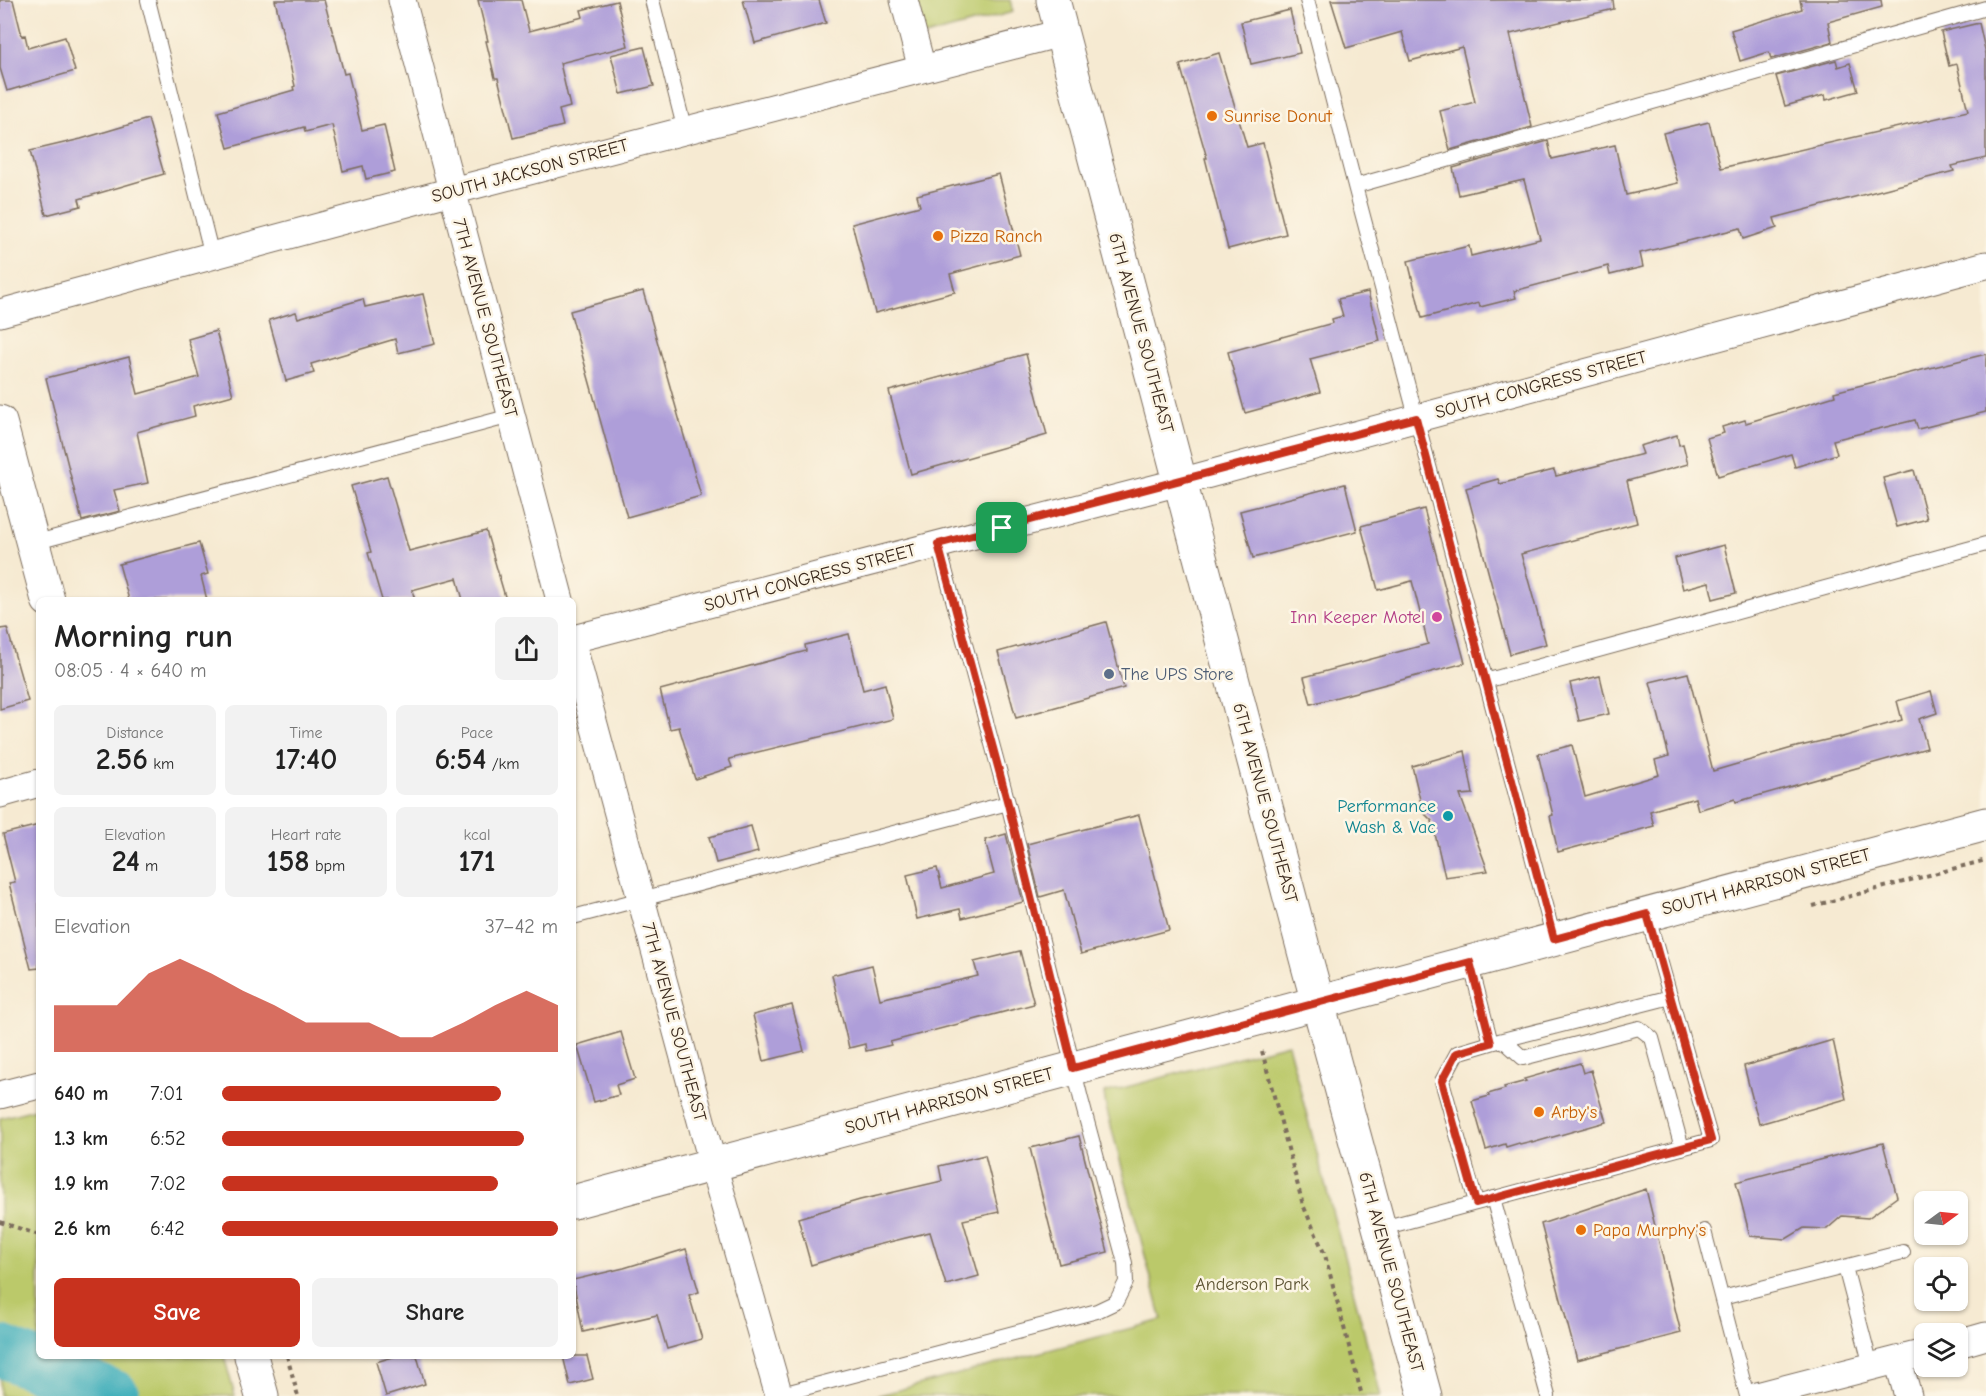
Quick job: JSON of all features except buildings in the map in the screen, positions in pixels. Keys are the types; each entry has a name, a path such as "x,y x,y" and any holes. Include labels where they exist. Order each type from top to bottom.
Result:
{"main road":[{"name":"6TH AVENUE SOUTHEAST","path":"1058,9 1317,1002 1425,1396"},
{"path":"0,422 47,597"},
{"name":"SOUTH HARRISON STREET","path":"576,1201 1986,824"},
{"path":"252,1359 262,1396"}],"street":[{"name":"7TH AVENUE SOUTHEAST","path":"402,0 559,597"},
{"path":"904,0 922,69"},
{"name":"SOUTH JACKSON STREET","path":"0,313 452,191 922,69 1058,9"},
{"name":"SOUTH CONGRESS STREET","path":"576,638 1180,482 1986,266"},
{"name":"7TH AVENUE SOUTHEAST","path":"576,657 713,1165 778,1395"},
{"path":"0,794 36,784"},
{"path":"0,1095 36,1086"},
{"path":"1968,1341 1986,1336"},
{"path":"1757,1396 1914,1356"},
{"path":"1898,1360 1908,1396"}],"lane":[{"path":"147,0 212,256"},
{"path":"652,0 685,130"},
{"path":"1307,0 1354,186 1554,939"},
{"path":"1354,186 1986,8"},
{"path":"33,543 511,416"},
{"path":"778,1395 1097,1311 1116,1302 1126,1282 1125,1263 1073,1068 1008,804 938,544"},
{"path":"1485,681 1986,544"},
{"path":"576,916 1008,804"},
{"path":"1379,1228 1711,1140 1647,914"},
{"path":"1470,962 1497,1042 1522,1058 1639,1028 1652,1038 1682,1148"},
{"path":"1476,1203 1442,1081 1457,1053 1671,997"},
{"path":"1493,1198 1548,1396"},
{"path":"1704,1231 1747,1396"},
{"path":"1722,1298 1903,1252"},
{"path":"1845,1267 1871,1366"}],"path":[{"path":"1262,1051 1304,1205 1324,1255 1362,1396"},
{"path":"0,1222 36,1234"},
{"path":"288,1359 298,1396"}],"green space":[{"path":"904,0 1010,0 1013,12 914,39"},
{"name":"Anderson Park","path":"1288,1044 1381,1396 876,1396 1162,1320 1104,1093"},
{"path":"36,1109 36,1359 225,1359 235,1396 0,1396 0,1118"}],"waterway":[{"path":"0,1351 114,1396"}],"place":[{"name":"Sunrise Donut","path":"1212,116"},
{"name":"Pizza Ranch","path":"938,236"},
{"name":"Inn Keeper Motel","path":"1437,617"},
{"name":"The UPS Store","path":"1109,674"},
{"name":"Performance Wash & Vac","path":"1448,816"},
{"name":"Arby's","path":"1539,1112"},
{"name":"Papa Murphy's","path":"1581,1230"}],"route":[{"path":"1416,418 1554,939 1647,914 1711,1140 1476,1203 1442,1081 1457,1053 1491,1043 1470,962 1073,1068 1008,804 938,544 1002,528 1416,418"}]}
